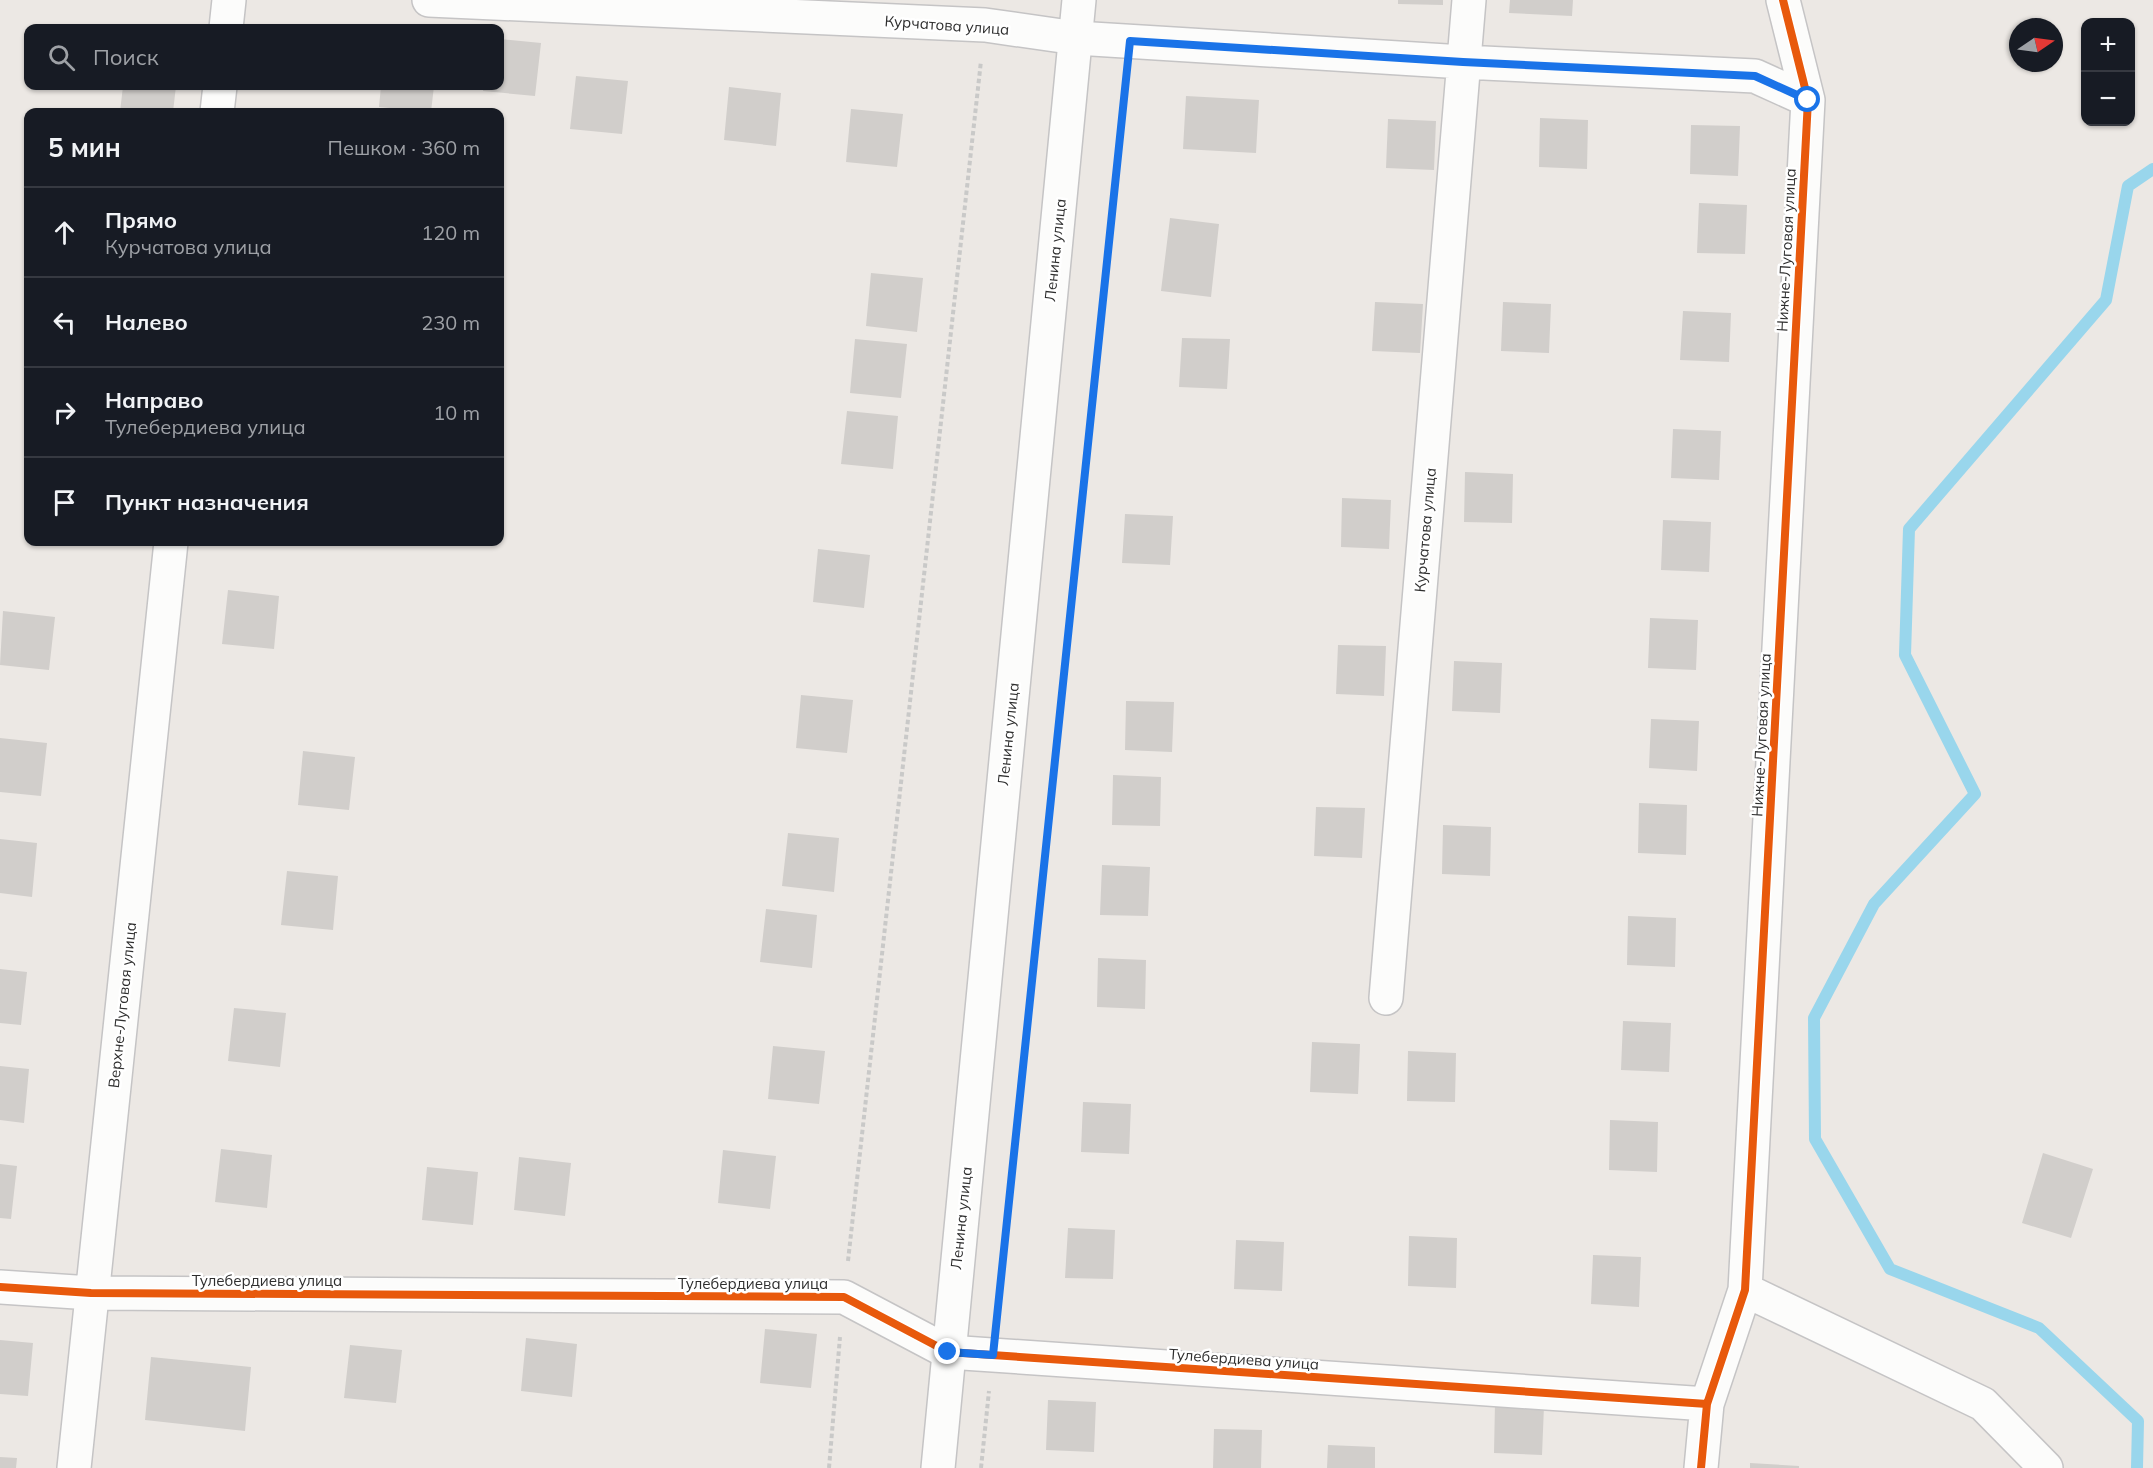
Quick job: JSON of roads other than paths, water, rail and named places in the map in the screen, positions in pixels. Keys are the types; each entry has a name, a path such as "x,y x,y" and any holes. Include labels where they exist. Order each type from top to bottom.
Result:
{"street":[{"path":"226,24 229,0"},
{"name":"Курчатова улица","path":"429,0 985,25 1076,38 1463,62 1755,76 1808,100"},
{"name":"Ленина улица","path":"938,1468 1079,0"},
{"name":"Курчатова улица","path":"1386,998 1469,0"},
{"name":"Нижне-Луговая улица","path":"1701,1468 1707,1404 1745,1290 1808,100 1783,0"},
{"path":"217,108 220,90"},
{"name":"Верхне-Луговая улица","path":"74,1468 171,546"},
{"name":"Тулебердиева улица","path":"0,1287 91,1293 844,1297 948,1352 1707,1404"},
{"path":"1745,1290 1983,1404 2046,1468"}],"waterway":[{"path":"2137,1468 2138,1421 2039,1328 1890,1269 1815,1139 1814,1018 1874,904 1975,794 1905,655 1909,529 2106,300 2128,186 2153,169"}]}
